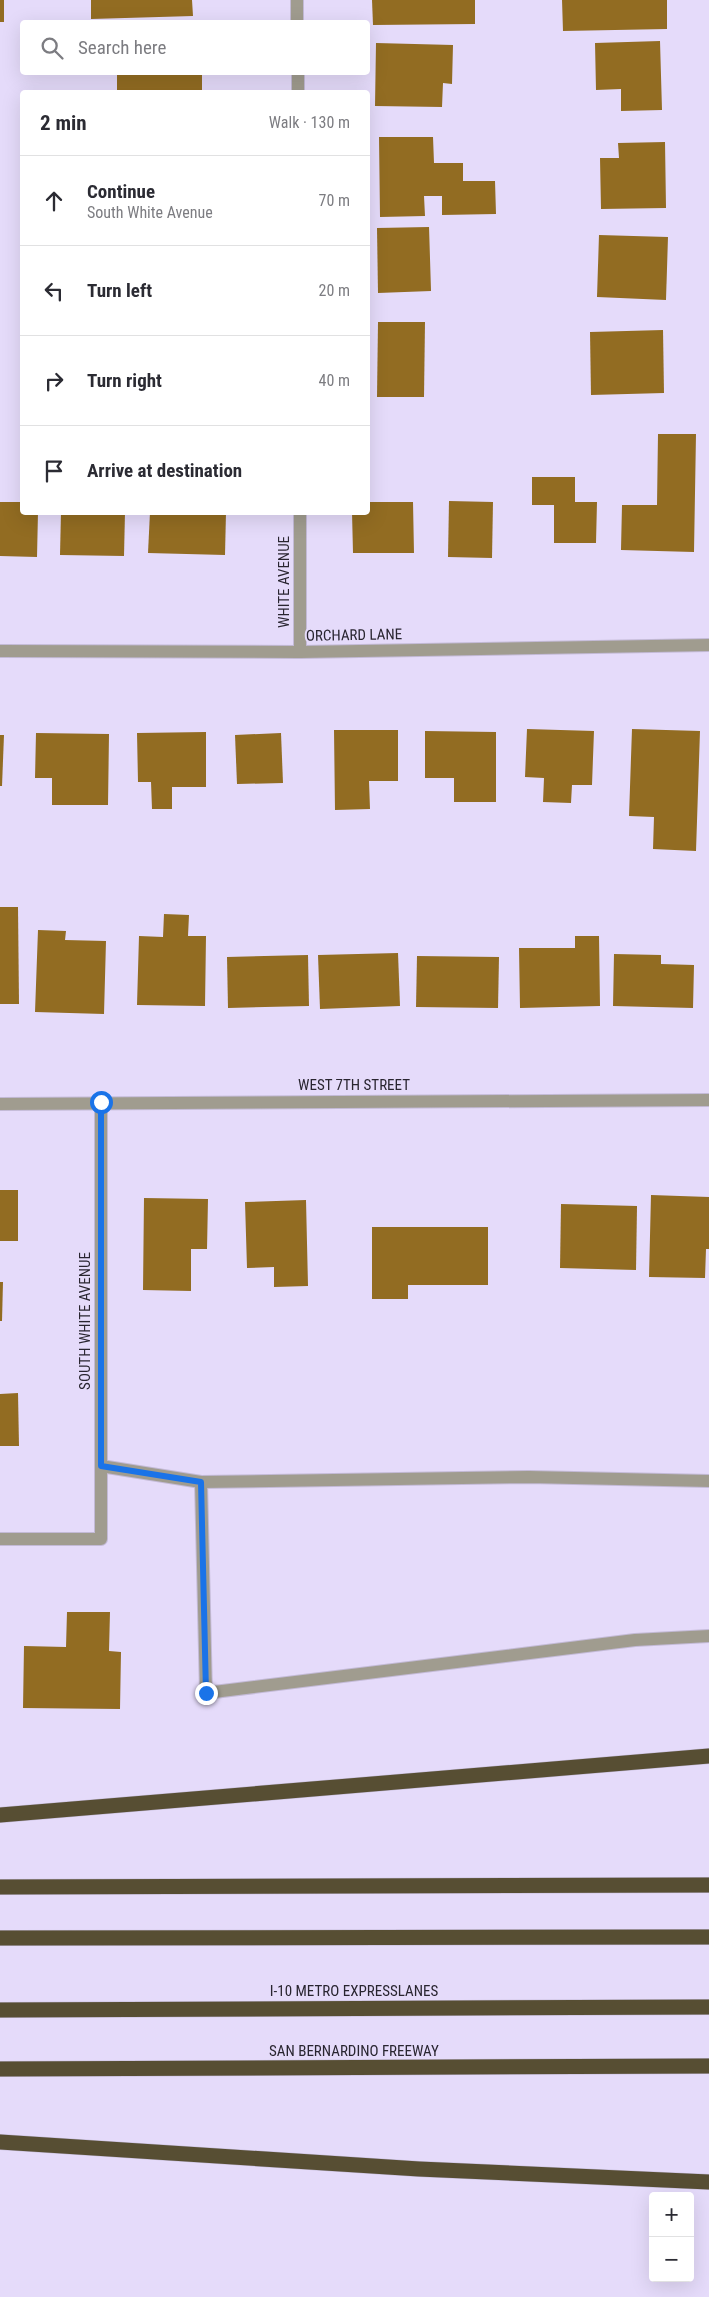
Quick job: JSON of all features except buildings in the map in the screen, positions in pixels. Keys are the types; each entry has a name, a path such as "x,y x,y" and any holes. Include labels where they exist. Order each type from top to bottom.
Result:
{"highway":[{"path":"0,1815 709,1756"},
{"path":"0,1887 709,1884"},
{"path":"0,1938 709,1937"},
{"name":"I-10 METRO EXPRESSLANES","path":"0,2010 709,2007"},
{"name":"SAN BERNARDINO FREEWAY","path":"0,2069 709,2066"},
{"path":"0,2142 419,2169 709,2182"}],"street":[{"path":"297,0 297,20"},
{"path":"298,75 298,90"},
{"name":"WHITE AVENUE","path":"300,515 300,652"},
{"name":"ORCHARD LANE","path":"0,651 300,652 709,645"},
{"name":"WEST 7TH STREET","path":"0,1104 709,1100"},
{"name":"SOUTH WHITE AVENUE","path":"0,1539 101,1539 101,1102"},
{"path":"101,1466 201,1482 529,1476 709,1481"},
{"path":"201,1482 206,1693 635,1640 709,1636"}],"route":[{"path":"101,1102 101,1466 201,1482 206,1693"}]}
